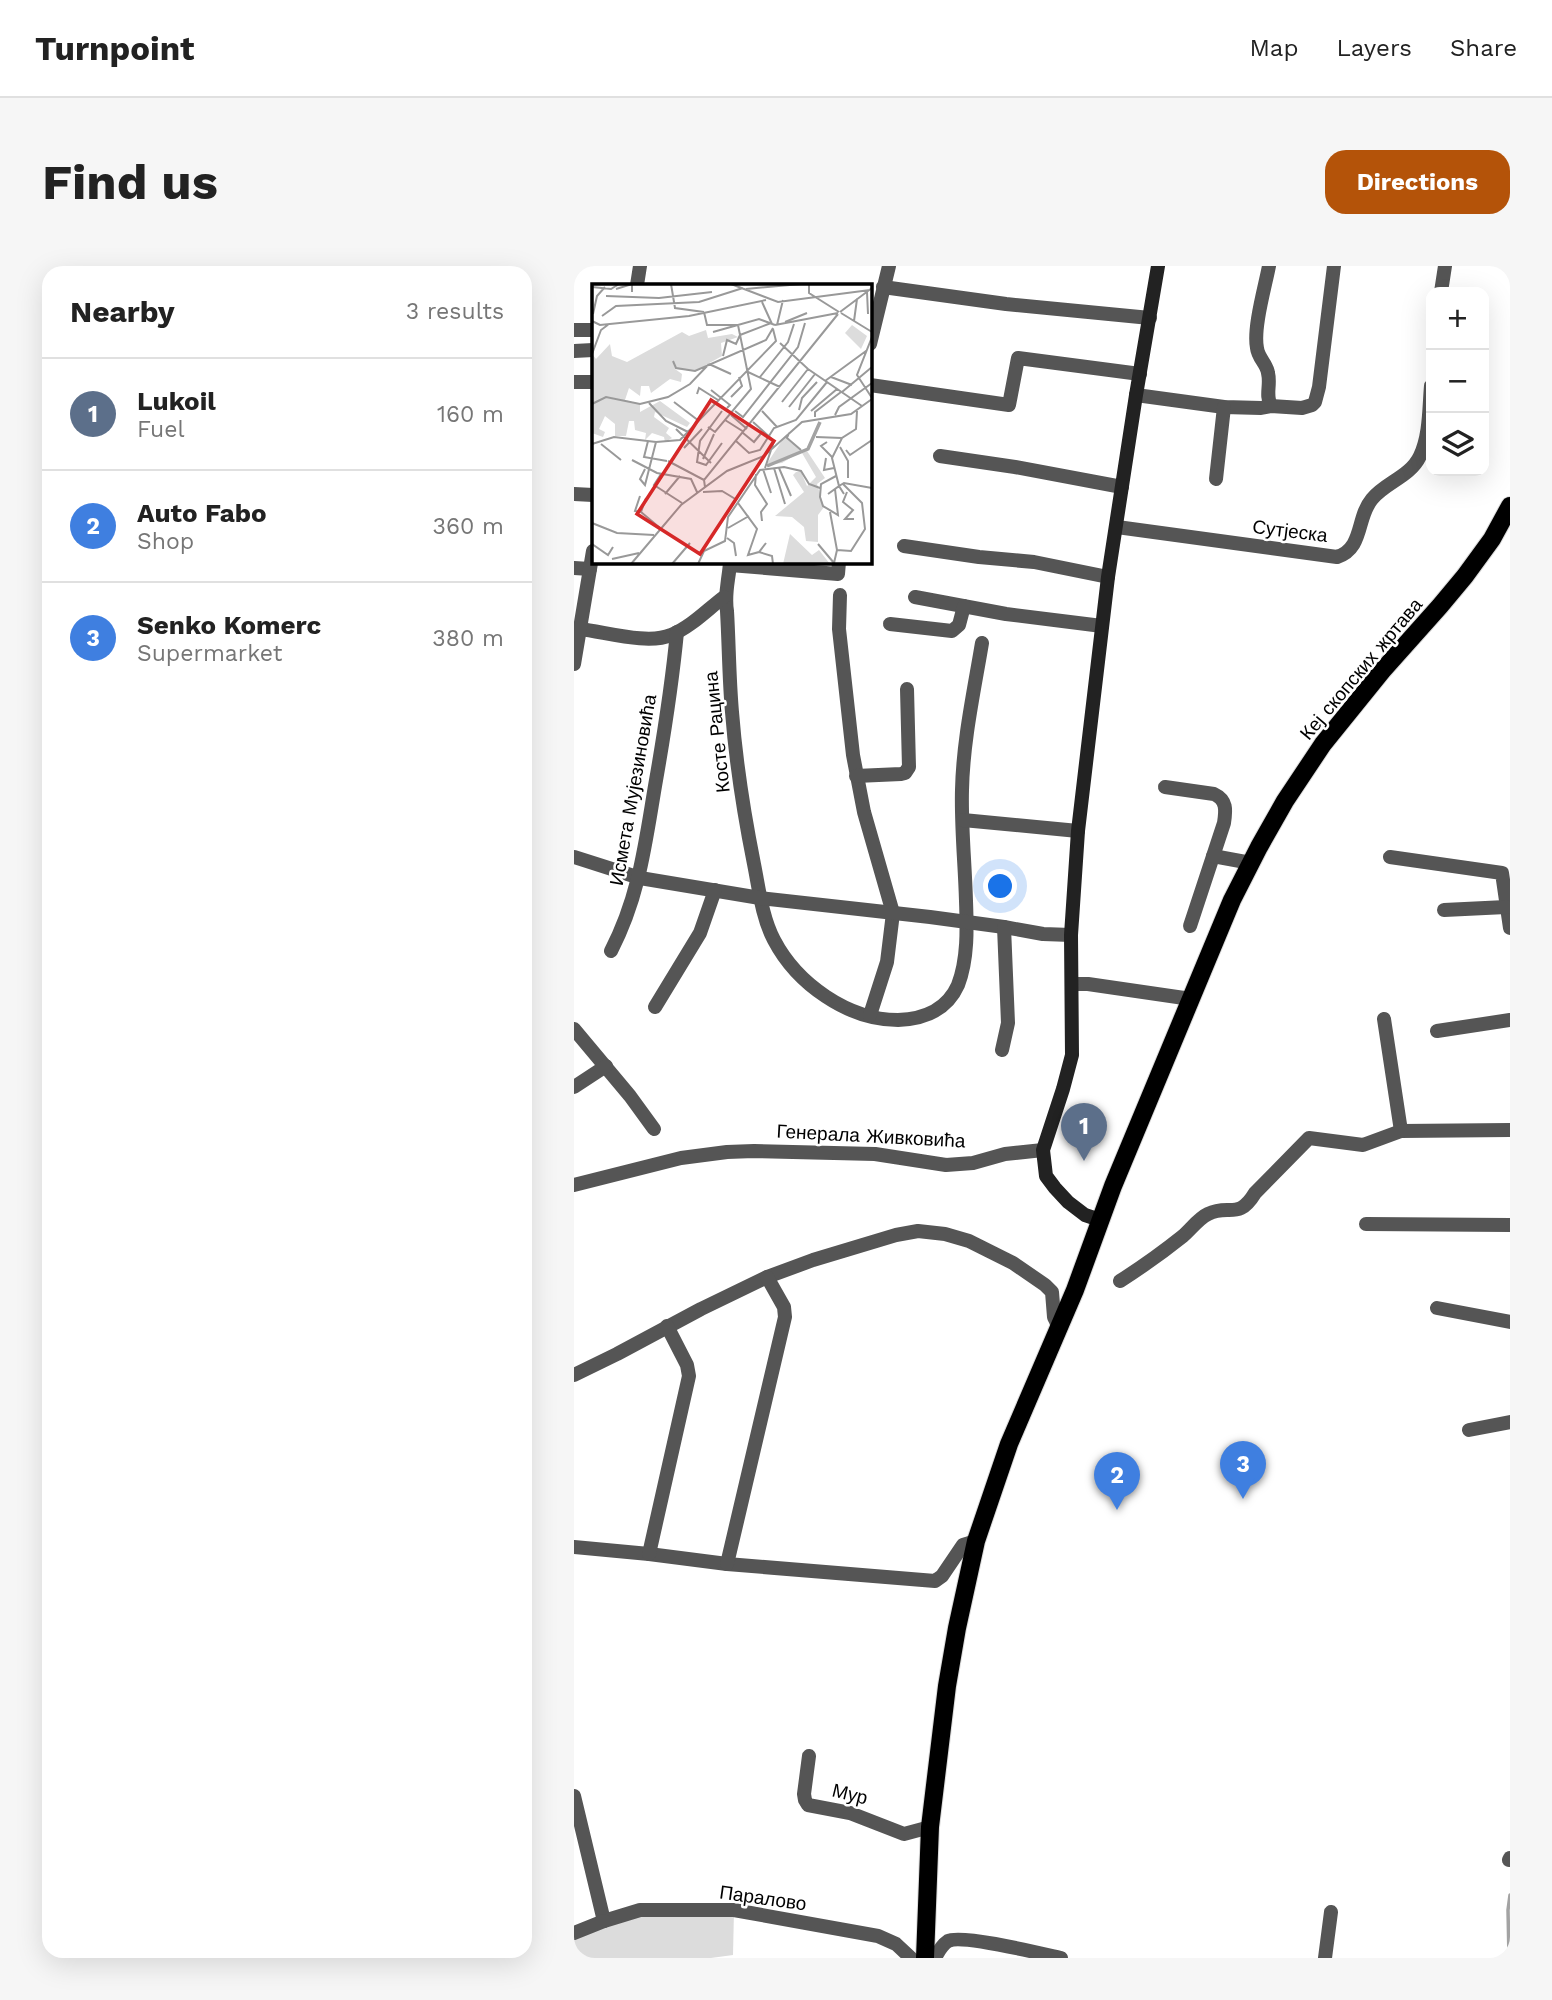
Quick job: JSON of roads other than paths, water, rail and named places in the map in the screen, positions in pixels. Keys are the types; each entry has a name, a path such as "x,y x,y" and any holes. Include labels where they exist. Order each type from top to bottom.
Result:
{"main road":[{"name":"Кеј скопских жртава","path":"1100,1220 1232,900 1285,801 1323,744 1465,576 1492,539 1510,506"},
{"path":"922,1956 936,1768 950,1663 976,1541 1009,1444 1075,1290 1100,1220"}],"street":[{"path":"636,284 640,266"},
{"path":"872,335 889,266"},
{"path":"1100,1220 1085,1215 1055,1188 1046,1176 1043,1150 1070,1066 1073,1042 1072,935 1079,831 1108,577 1158,266"},
{"path":"1269,266 1256,344 1258,354 1268,371 1268,397 1271,406"},
{"path":"1136,395 1224,407 1302,408 1312,405 1319,387 1334,266"},
{"path":"1442,287 1445,266"},
{"path":"883,287 1006,304 1150,318"},
{"path":"574,330 592,330"},
{"path":"574,351 592,350"},
{"path":"872,385 1009,405 1018,358 1140,374"},
{"path":"574,382 592,382"},
{"path":"1216,479 1224,407"},
{"name":"Сутјеска","path":"1116,527 1337,557 1344,555 1353,546 1364,512 1372,499 1407,473 1421,454 1428,413"},
{"path":"940,456 1122,487"},
{"path":"574,494 592,495"},
{"path":"904,546 1043,563 1108,577"},
{"path":"574,664 592,557"},
{"name":"Косте Рацина","path":"730,564 724,597 735,743 760,898 775,942 794,967 831,1000 887,1020 909,1019 926,1016 940,1008 956,988 964,958 967,922"},
{"path":"740,564 838,574 839,564"},
{"path":"574,568 590,569"},
{"path":"840,595 839,629 856,776 893,913 887,962 870,1015"},
{"path":"580,629 648,639 666,637 677,632 724,597"},
{"path":"915,597 1006,614 1102,626"},
{"path":"890,624 952,631 959,625 964,606"},
{"name":"Исмета Мујезиновића","path":"611,951 621,932 640,878 673,680 677,632"},
{"path":"967,922 963,773 982,643"},
{"path":"856,776 901,775 909,767 907,689"},
{"path":"1165,788 1213,794 1223,801 1226,810 1190,926"},
{"path":"963,820 1079,831"},
{"path":"1213,856 1251,863"},
{"path":"574,857 640,878 760,898 930,917 1028,932 1072,935"},
{"path":"1390,858 1502,873 1510,928"},
{"path":"655,1007 699,933 715,890"},
{"path":"1444,910 1506,907"},
{"path":"1002,1050 1007,1023 1004,927"},
{"path":"1072,984 1191,999"},
{"path":"1384,1019 1401,1131"},
{"path":"1437,1031 1510,1020"},
{"path":"574,1029 654,1129"},
{"path":"574,1087 606,1066"},
{"path":"1120,1281 1152,1261 1205,1215 1244,1208 1309,1138 1363,1145 1401,1131 1510,1130"},
{"name":"Генерала Живковића","path":"574,1185 678,1155 754,1151 875,1154 946,1165 973,1163 1005,1154 1043,1150"},
{"path":"1366,1224 1510,1225"},
{"path":"574,1375 767,1277 813,1260 907,1232 945,1234 969,1241 1013,1263 1052,1292 1054,1317 1059,1327"},
{"path":"727,1564 785,1317 784,1307 767,1277"},
{"path":"1437,1308 1510,1322"},
{"path":"649,1554 689,1376 688,1365 667,1326"},
{"path":"1469,1430 1510,1422"},
{"path":"574,1547 727,1564 935,1581 942,1576 963,1545 976,1541"},
{"name":"Мур","path":"809,1756 804,1794 808,1805 850,1813 904,1834 930,1827"},
{"path":"574,1796 604,1921"},
{"name":"Паралово","path":"574,1933 640,1910 734,1910 878,1936 922,1956"},
{"path":"1325,1958 1331,1912"},
{"path":"922,1956 954,1939 972,1940 1061,1958"}],"waterway":[{"path":"1509,1958 1510,1895"}],"place":[{"name":"Lukoil","path":"1084,1161"},
{"name":"Senko Komerc","path":"1243,1499"},
{"name":"Auto Fabo","path":"1117,1510"}]}
